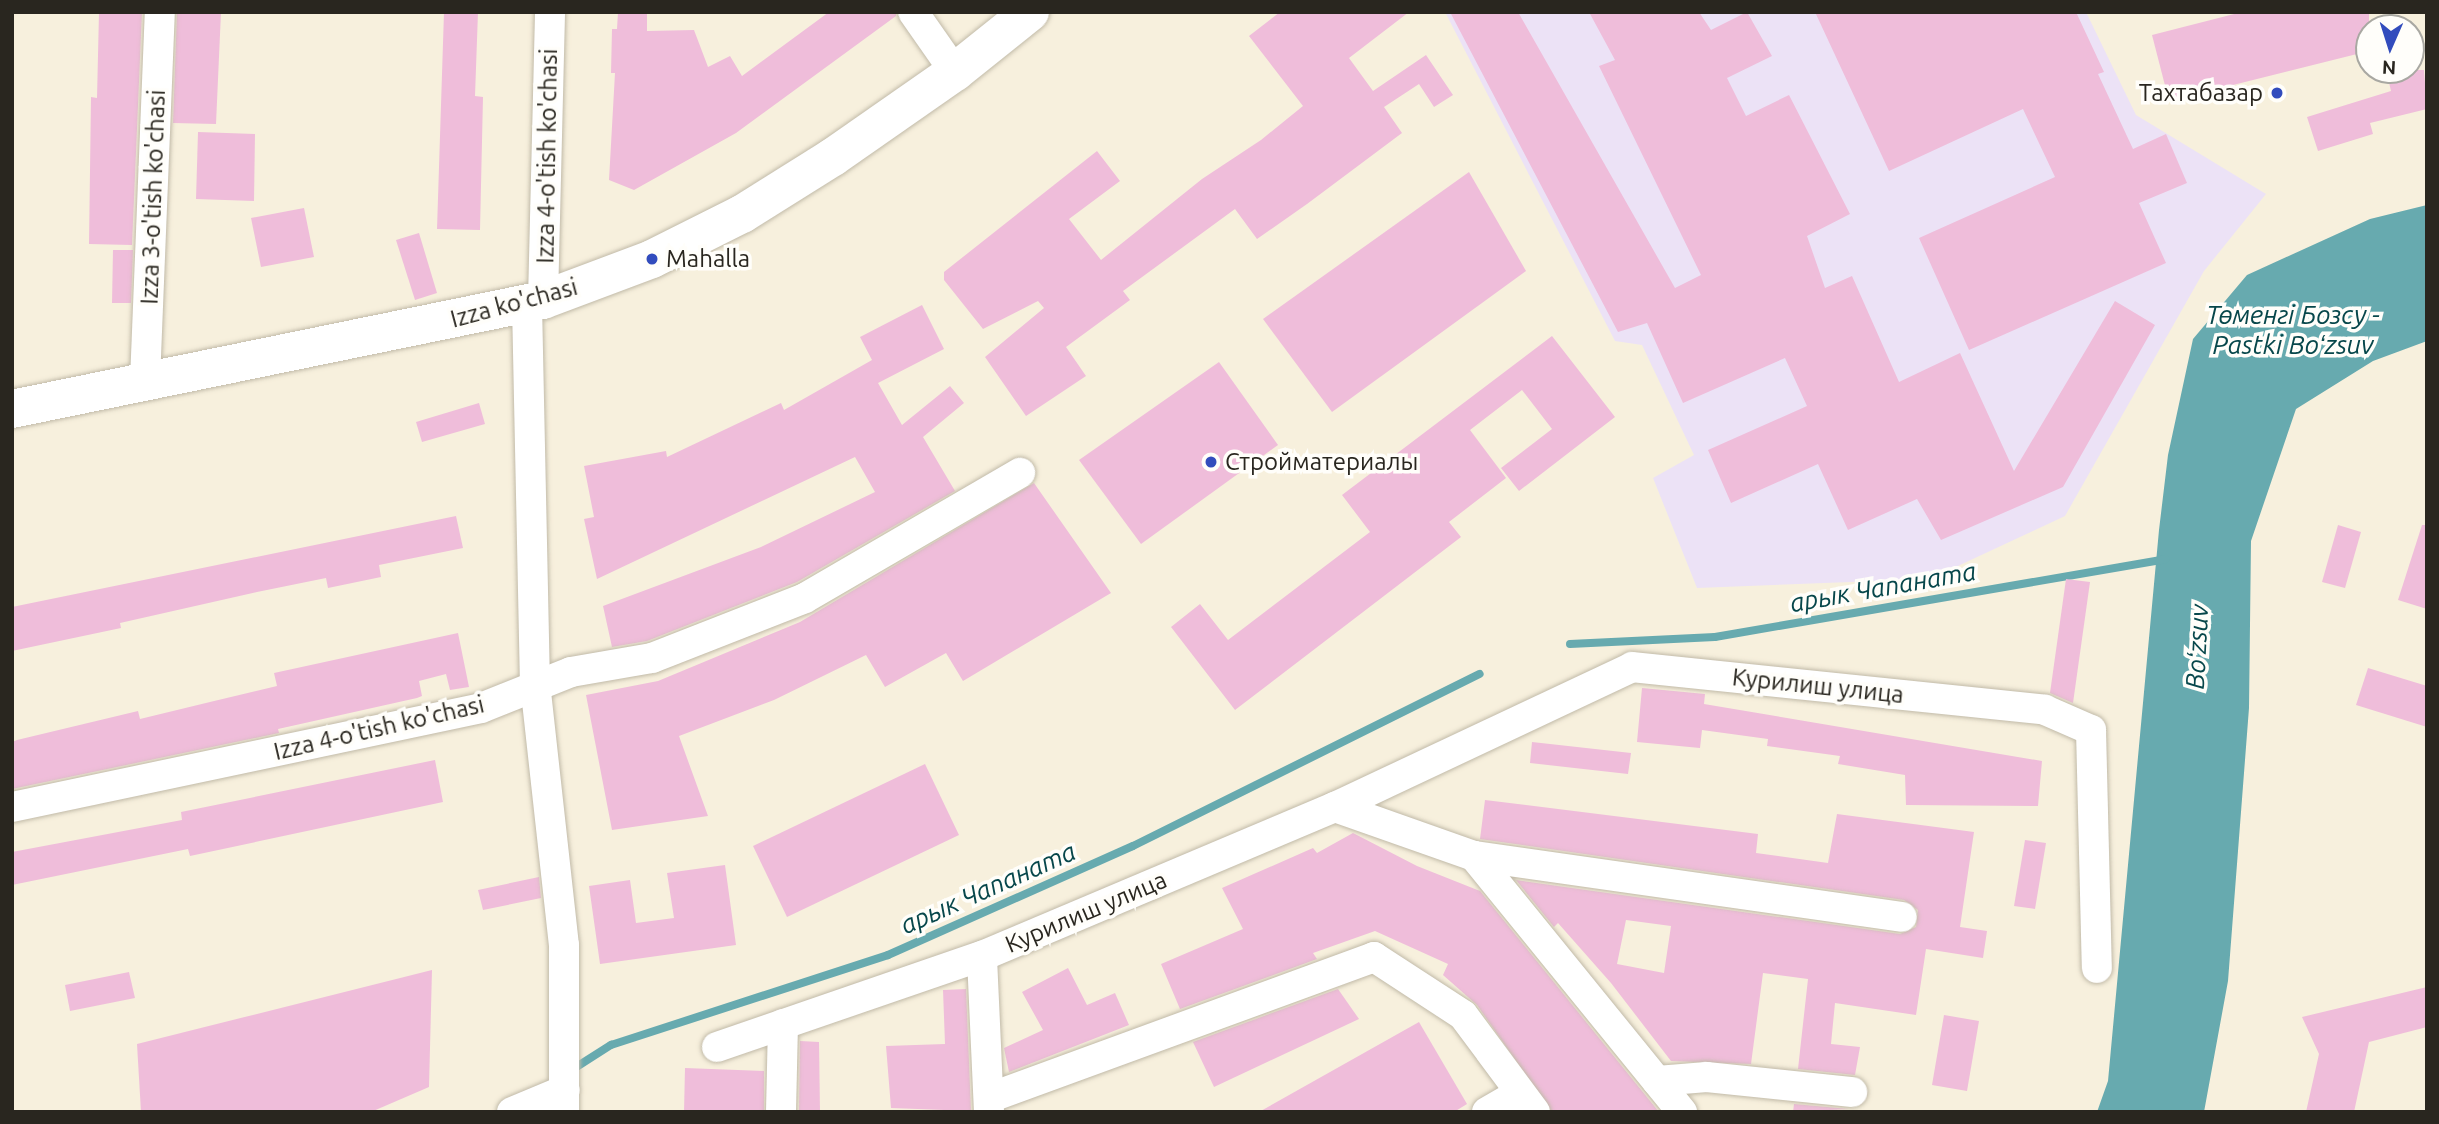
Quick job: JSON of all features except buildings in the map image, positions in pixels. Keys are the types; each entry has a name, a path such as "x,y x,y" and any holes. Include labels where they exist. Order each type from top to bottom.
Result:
{"main road":[{"name":"Izza ko'chasi","path":"12,410 535,302 652,259 742,214 955,72 1030,12"}],"street":[{"name":"Izza 3-o'tish ko'chasi","path":"145,381 160,12"},
{"name":"Izza 4-o'tish ko'chasi","path":"12,807 481,708 535,683 535,302 550,12"},
{"path":"913,12 955,72"},
{"path":"512,1112 565,1095 564,946 535,683 571,672 652,658 805,598 1020,473"},
{"name":"Курилиш улица","path":"989,1105 982,956 1335,807 1632,667 2045,710 2091,730 2097,968"},
{"path":"1335,807 1474,856 1902,917"},
{"path":"1474,856 1682,1112"},
{"path":"717,1047 982,956"},
{"path":"989,1105 1374,957 1463,1015 1528,1102 1487,1112"},
{"path":"781,1112 783,1024"},
{"path":"1657,1081 1707,1076 1852,1092"}],"shaded area":[{"path":"1445,12 2086,12 2136,115 2266,194 2204,271 2065,516 1930,579 1697,588 1653,478 1694,455 1642,345 1615,341"}],"water":[{"name":"Төменгі Бозсу - Pastki Boʻzsuv","path":"2427,205 2427,341 2373,361 2296,409 2251,541 2249,708 2228,981 2204,1112 2097,1112 2108,1081 2168,455 2193,339 2247,275 2370,219"}],"waterway":[{"name":"арык Чапаната","path":"1570,644 1715,637 2165,559"},
{"name":"арык Чапаната","path":"570,1071 611,1045 888,955 1133,846 1480,674"}],"place":[{"name":"Тахтабазар","path":"2277,93"},
{"name":"Mahalla","path":"652,259"},
{"name":"Стройматериалы","path":"1211,462"}],"water label":[{"name":"Boʻzsuv","path":"2197,647"}]}
